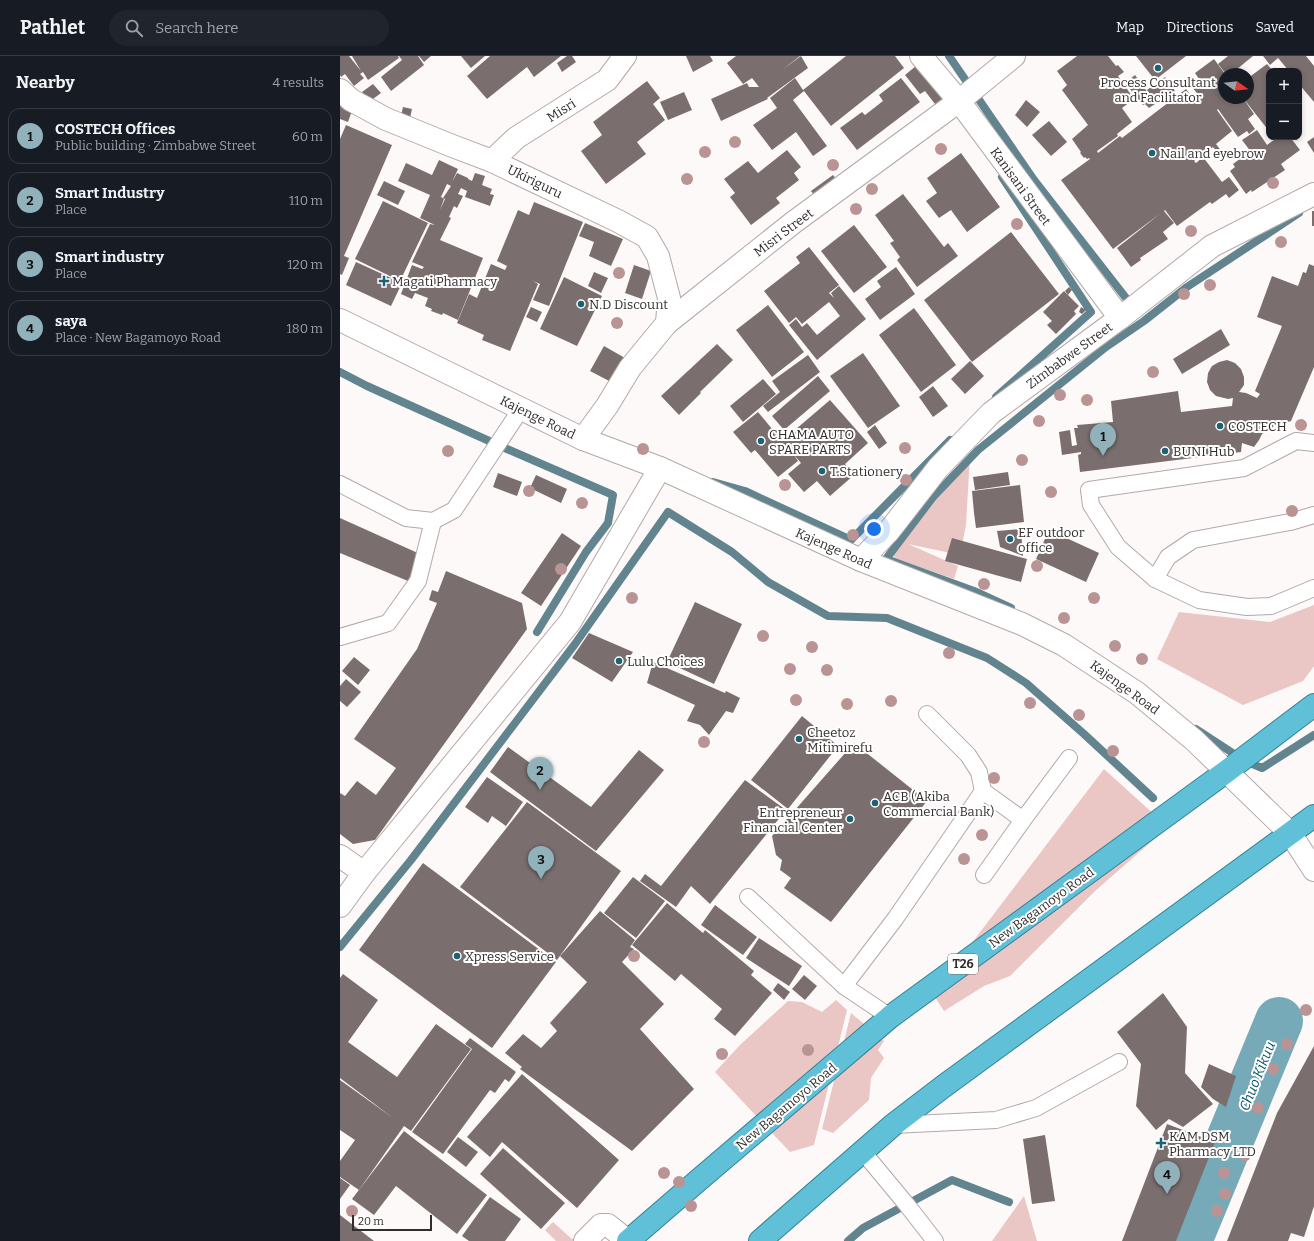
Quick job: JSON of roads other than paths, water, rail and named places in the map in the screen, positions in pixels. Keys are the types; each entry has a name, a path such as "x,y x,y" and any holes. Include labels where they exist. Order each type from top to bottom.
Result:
{"highway":[{"name":"New Bagamoyo Road","path":"628,1241 890,1017 1227,771 1314,705"},
{"path":"760,1241 893,1125 944,1086 1314,816"}],"street":[{"name":"Misri","path":"492,160 516,138 607,80 625,56"},
{"name":"Kanisani Street","path":"921,56 959,101 1120,318"},
{"name":"Misri Street","path":"583,439 607,406 630,368 667,323 794,222 959,101 1014,56"},
{"name":"Ukiriguru","path":"340,90 351,100 386,120 492,160 618,221 647,237 658,256 669,298 667,323"},
{"name":"Zimbabwe Street","path":"861,560 890,531 938,468 991,412 1120,318 1212,246 1314,194"},
{"name":"Kajenge Road","path":"340,320 583,439 660,468 861,560 1022,624 1064,646 1137,693 1194,740 1290,833 1314,870"},
{"path":"340,906 364,873 570,622 660,468"},
{"path":"340,856 364,873"},
{"path":"585,1241 601,1225 608,1225 628,1241"}],"lane":[{"path":"340,484 406,518 433,521 454,510 521,409"},
{"path":"1314,443 1296,441 1244,468 1090,490 1091,505 1118,547 1154,579 1199,600 1247,608 1270,606 1314,588"},
{"path":"1154,579 1168,556 1193,540 1290,522 1314,515"},
{"path":"340,637 388,623 418,581 433,521"},
{"path":"927,714 968,755 979,772 983,791 1024,820"},
{"path":"984,875 1069,758"},
{"path":"844,986 895,919 983,791"},
{"path":"748,897 844,986 890,1017"},
{"path":"893,1125 996,1120 1036,1108 1119,1062"},
{"path":"863,1152 935,1241"}],"waterway":[{"path":"949,56 1034,180 1133,307"},
{"path":"996,397 1091,312 1002,177"},
{"path":"1011,608 974,591 886,559 933,497 978,450 1106,347 1144,321 1187,287 1299,213"},
{"path":"340,372 367,386 613,495 608,523 586,552 537,632"},
{"path":"713,482 745,491 851,540 950,440"},
{"path":"340,947 411,860 575,644 668,512 732,552 768,582 828,616 887,618 987,658 1026,683 1153,798"},
{"path":"1196,729 1245,761 1262,768 1314,735"},
{"name":"Chuo Kikuu","path":"1188,1241 1279,1021"},
{"path":"848,1241 863,1228 952,1180 1009,1202"}],"place":[{"name":"Process Consultant and Facilitator","path":"1158,68"},
{"name":"Nail and eyebrow","path":"1152,153"},
{"name":"Magati Pharmacy","path":"384,281"},
{"name":"N.D Discount","path":"581,304"},
{"name":"COSTECH","path":"1220,426"},
{"name":"CHAMA AUTO SPARE PARTS","path":"761,441"},
{"name":"BUNI Hub","path":"1165,451"},
{"name":"COSTECH Offices","path":"1103,456"},
{"name":"T.Stationery","path":"822,471"},
{"name":"EF outdoor office","path":"1010,539"},
{"name":"Lulu Choices","path":"619,661"},
{"name":"Cheetoz Mitimirefu","path":"799,739"},
{"name":"Smart Industry","path":"540,790"},
{"name":"ACB (Akiba Commercial Bank)","path":"875,803"},
{"name":"Entrepreneur Financial Center","path":"850,819"},
{"name":"Smart industry","path":"541,879"},
{"name":"Xpress Service","path":"457,956"},
{"name":"KAM DSM Pharmacy LTD","path":"1161,1143"},
{"name":"saya","path":"1167,1194"}]}
